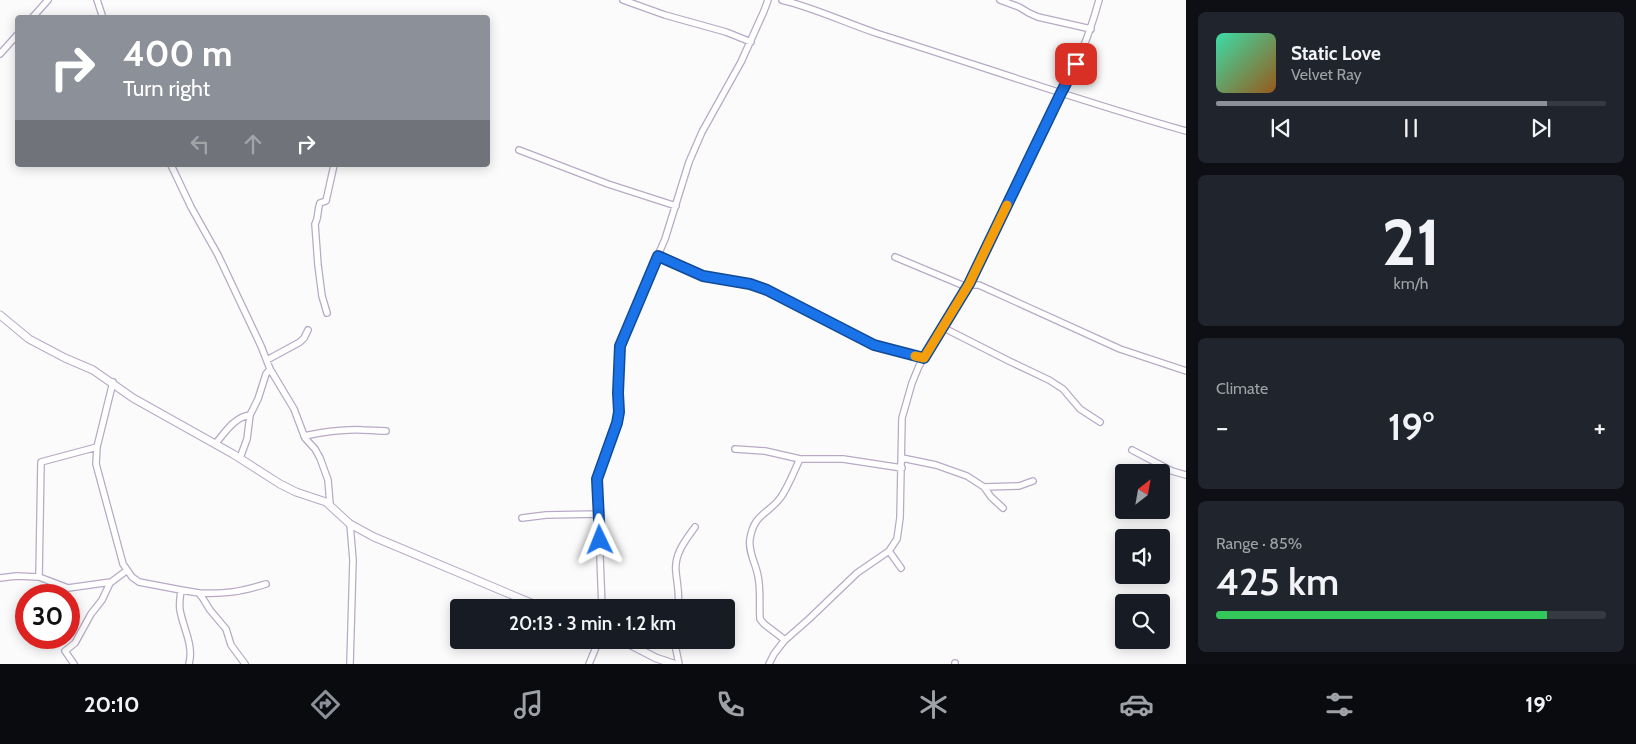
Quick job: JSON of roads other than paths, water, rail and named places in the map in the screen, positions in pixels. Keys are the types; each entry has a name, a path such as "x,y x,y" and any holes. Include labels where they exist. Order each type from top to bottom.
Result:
{"street":[{"path":"35,15 48,0"},
{"path":"97,0 103,15"},
{"path":"623,0 666,15 726,32 751,42"},
{"path":"602,599 597,479 617,423 619,412 620,346 658,256 689,162 702,132 751,42 768,0"},
{"path":"782,0 802,5 860,28 1186,131"},
{"path":"1000,0 1038,17 1091,29"},
{"path":"769,664 785,640 810,619 857,573 889,551 894,545 898,535 902,468 902,418 912,383 924,358 969,284 1061,93 1074,70 1091,29 1099,0"},
{"path":"0,54 15,37"},
{"path":"519,150 608,184 676,206"},
{"path":"172,167 191,207 222,263 270,369 294,409 304,436 324,468 328,480 330,504"},
{"path":"328,313 322,296 315,224 320,203 326,201 334,167"},
{"path":"658,256 703,276 750,284 767,290 874,345 924,358"},
{"path":"895,257 962,285 979,285 1120,349 1186,371"},
{"path":"0,315 29,339 93,370 134,398 296,492 330,504 350,524 400,549 522,599"},
{"path":"942,327 1064,389 1080,409 1100,422"},
{"path":"267,360 300,342 308,330"},
{"path":"240,458 246,439 250,415 258,399 266,374 270,369"},
{"path":"113,382 97,447 96,464 126,571 139,582 199,593 225,594 266,584"},
{"path":"215,444 234,422 246,415 250,415"},
{"path":"304,436 325,432 386,431"},
{"path":"39,578 41,462 97,447"},
{"path":"734,450 765,452 800,459 834,458 902,468"},
{"path":"1132,450 1172,471 1186,474"},
{"path":"902,458 936,465 967,476 984,487 991,498 1003,508"},
{"path":"785,640 764,624 760,618 758,574 749,542 755,522 760,515 782,496 800,459"},
{"path":"984,487 1019,486 1033,481"},
{"path":"522,518 599,514"},
{"path":"350,524 353,560 350,664"},
{"path":"680,599 675,571 676,558 684,542 695,527"},
{"path":"889,551 901,568"},
{"path":"74,664 65,652 75,643 111,582 126,571"},
{"path":"0,578 16,576 39,578 68,588 111,582"},
{"path":"181,590 180,610 189,641 190,664"},
{"path":"199,593 210,610 221,621 226,629 231,645 245,664"},
{"path":"589,664 595,649"},
{"path":"638,649 674,664"},
{"path":"676,649 679,664"}]}
